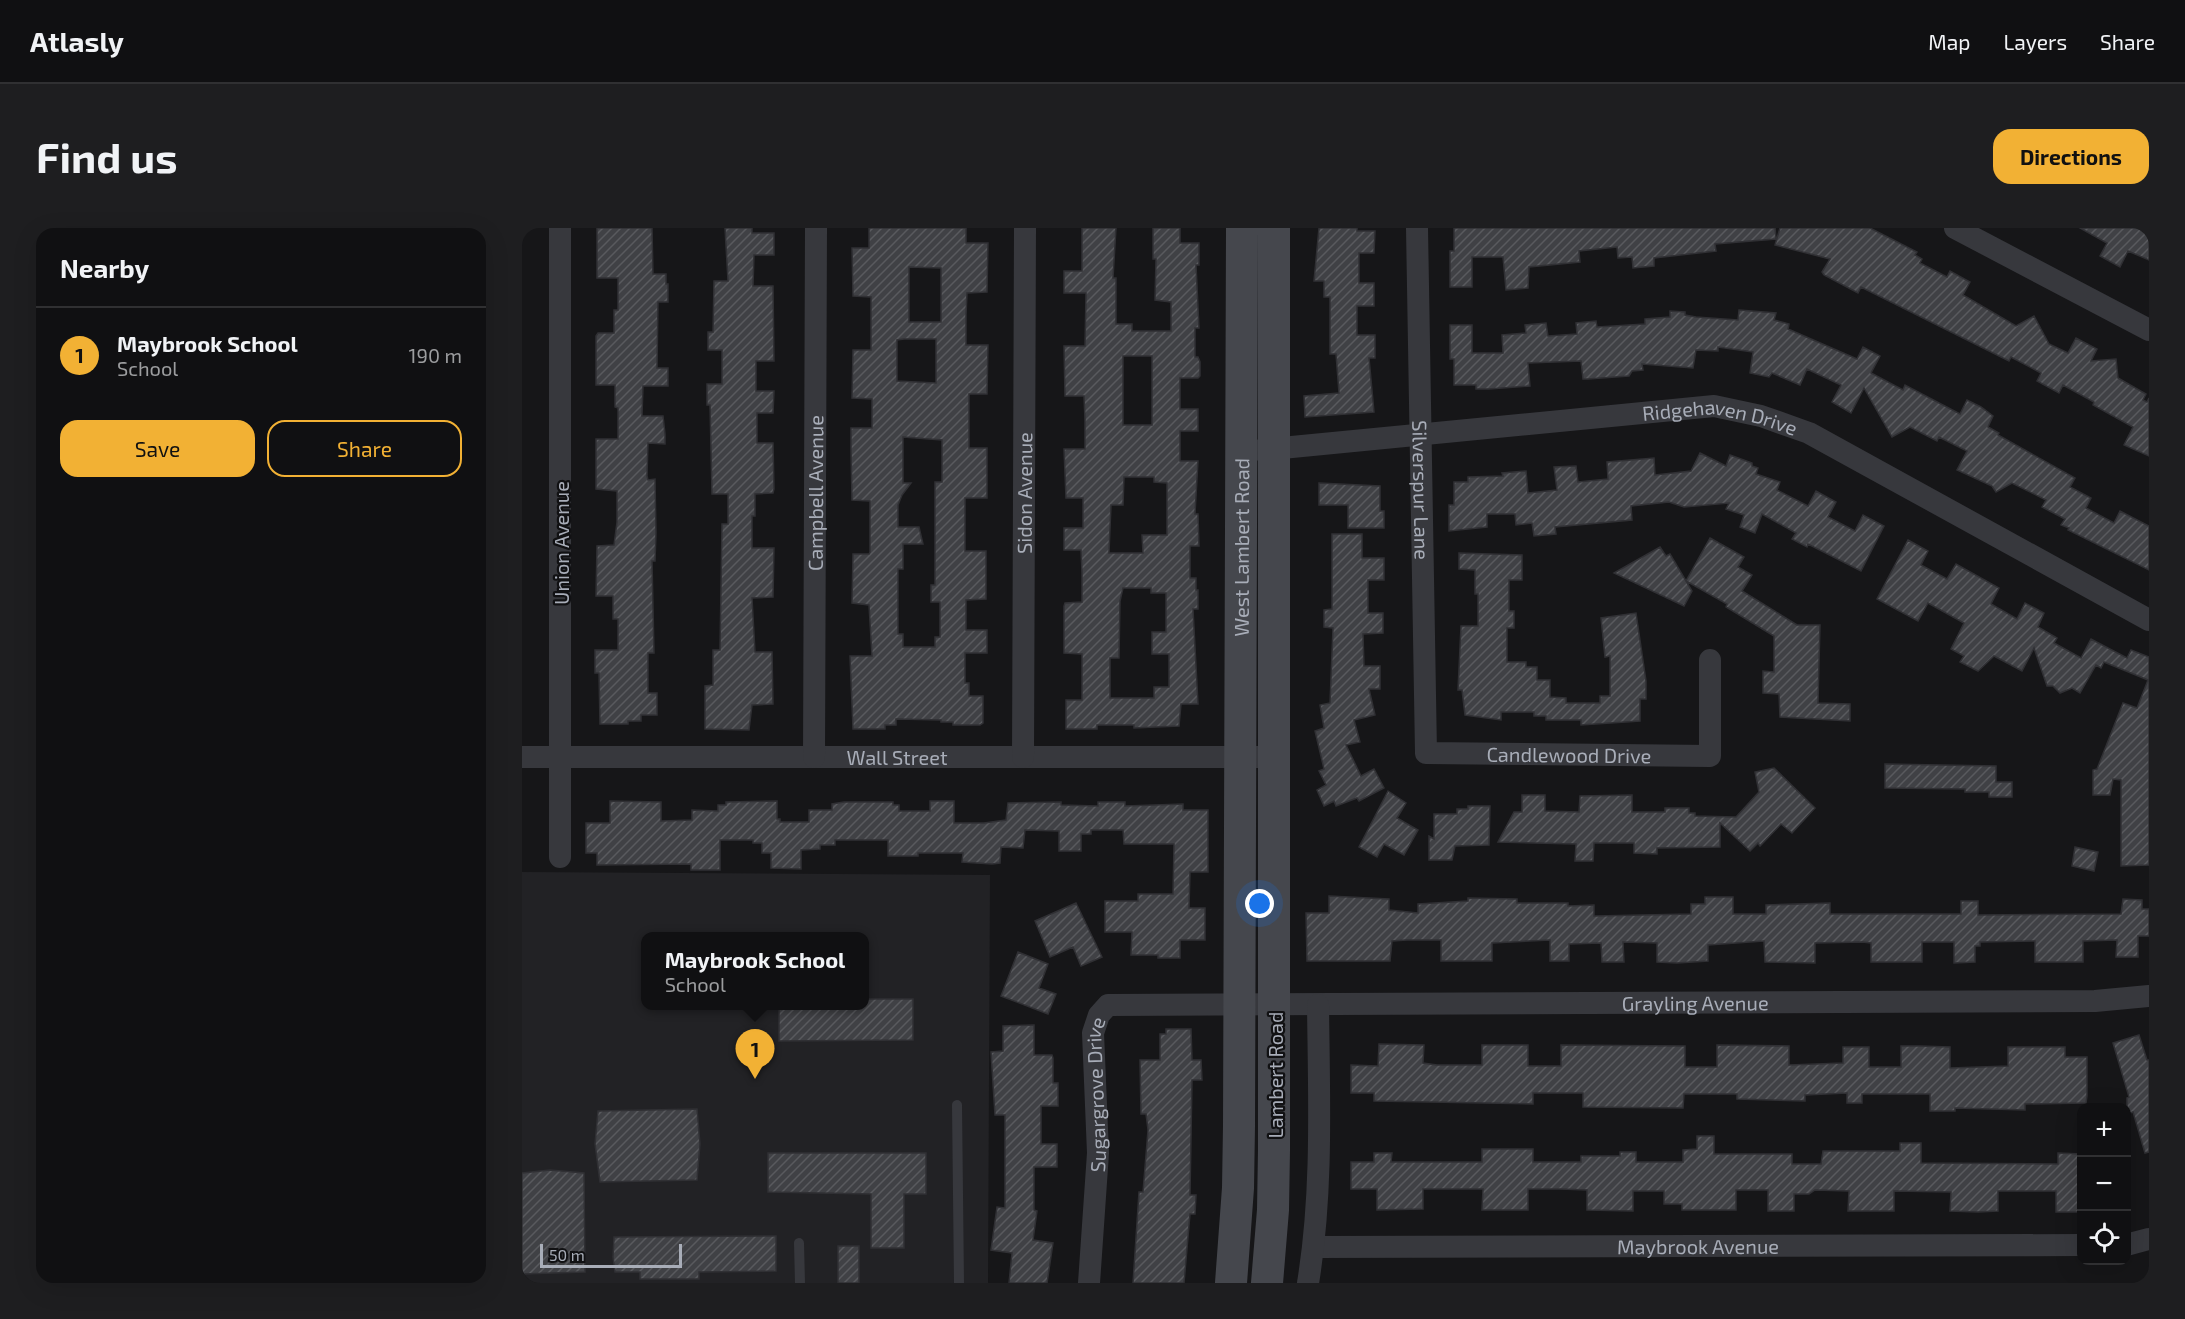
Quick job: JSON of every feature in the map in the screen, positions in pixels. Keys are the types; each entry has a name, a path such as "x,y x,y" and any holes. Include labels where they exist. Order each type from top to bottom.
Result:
{"main road":[{"name":"West Lambert Road","path":"1240,866 1242,228"},
{"name":"West Lambert Road","path":"1274,866 1275,228"},
{"name":"Lambert Road","path":"1231,1283 1238,1188 1240,866"},
{"name":"Lambert Road","path":"1267,1283 1273,1210 1274,866"}],"street":[{"name":"Union Avenue","path":"560,228 560,857"},
{"name":"Campbell Avenue","path":"814,757 816,228"},
{"name":"Sidon Avenue","path":"1023,757 1026,228"},
{"name":"Silverspur Lane","path":"1417,228 1426,753"},
{"path":"1955,228 2149,330"},
{"name":"Ridgehaven Drive","path":"1241,453 1714,406 1761,416 1809,432 2149,620"},
{"name":"Candlewood Drive","path":"1426,753 1710,756 1710,660"},
{"name":"Wall Street","path":"522,758 1273,757"},
{"name":"Grayling Avenue","path":"1240,1005 2095,1001 2149,996"},
{"name":"Sugargrove Drive","path":"1089,1283 1098,1153 1093,1033 1099,1015 1108,1005 1240,1005"},
{"path":"1308,1283 1314,1247 1319,1136 1318,1005"},
{"path":"2131,1244 2149,1239"},
{"name":"Maybrook Avenue","path":"1314,1247 2077,1245"}],"lane":[{"path":"957,1105 959,1283"},
{"path":"799,1243 800,1283"}],"shaded area":[{"path":"522,872 990,875 988,1283 522,1283"}],"building":[{"path":"597,228 652,228 653,274 666,274 666,284 668,284 668,302 658,302 657,368 668,368 668,386 643,386 642,416 663,416 665,434 665,444 648,443 647,476 648,480 655,479 656,533 655,561 652,561 654,653 648,653 648,693 657,693 657,715 641,715 641,721 628,721 628,724 600,724 599,673 595,673 595,650 618,650 618,619 613,619 613,596 596,596 597,546 614,545 617,491 596,489 596,439 618,439 615,385 596,385 596,336 598,333 614,333 614,310 618,310 618,278 597,278"},
{"path":"725,228 752,228 752,233 774,233 774,255 754,255 753,286 773,286 774,361 756,361 756,391 774,391 773,413 757,413 757,443 773,443 774,489 773,493 755,494 755,516 752,516 752,548 774,548 773,597 752,598 755,652 772,652 773,704 752,705 749,730 705,729 705,686 713,685 713,650 720,650 722,524 728,524 728,494 712,494 710,405 707,405 707,384 722,384 722,350 708,350 708,332 713,332 714,281 728,281"},
{"path":"869,228 966,228 966,243 988,243 987,292 967,293 966,315 966,345 988,345 987,394 969,394 969,448 987,448 987,498 965,498 965,551 986,551 986,599 966,600 966,630 987,630 987,653 965,653 965,683 969,683 969,696 983,696 983,723 980,725 953,725 953,722 941,722 941,720 896,719 896,725 885,725 885,729 853,729 850,656 872,656 869,605 852,603 853,554 869,554 870,552 870,501 852,500 851,428 872,428 872,399 852,398 853,350 871,350 871,297 853,296 852,248 869,248","holes":["909,267 941,268 941,322 909,322","936,339 936,383 897,381 897,340","903,437 942,440 942,482 935,482 935,585 931,585 931,602 940,602 940,637 935,637 935,647 903,647 903,634 898,634 898,569 903,569 903,544 923,544 919,527 898,527 898,505 911,483 903,483"]},
{"path":"1082,228 1116,228 1113,278 1116,278 1116,324 1132,324 1132,331 1171,331 1171,302 1155,300 1156,259 1153,259 1153,228 1180,228 1180,243 1199,243 1199,265 1196,265 1199,328 1195,328 1195,357 1198,357 1200,362 1200,376 1180,378 1180,409 1198,409 1198,431 1180,431 1180,461 1198,461 1195,514 1198,514 1199,546 1190,546 1190,578 1196,578 1196,590 1198,590 1198,609 1193,609 1198,704 1181,704 1179,726 1134,728 1134,725 1097,725 1097,729 1066,729 1066,700 1082,700 1082,654 1064,653 1064,606 1065,603 1082,602 1082,573 1081,550 1064,550 1064,528 1083,528 1083,498 1066,498 1064,449 1085,449 1085,420 1084,396 1065,396 1064,346 1085,346 1086,293 1064,293 1064,271 1082,271","holes":["1123,356 1152,356 1152,425 1123,425","1124,477 1154,477 1154,482 1167,483 1167,535 1142,535 1143,553 1109,553 1111,505 1123,505","1123,588 1151,588 1151,593 1166,593 1166,632 1152,632 1152,654 1169,654 1169,687 1154,687 1154,698 1110,698 1110,658 1119,658 1120,601"]},
{"path":"1319,228 1357,228 1357,231 1375,231 1374,253 1359,253 1359,283 1374,283 1374,306 1357,306 1357,335 1375,335 1375,358 1369,358 1374,412 1305,417 1304,396 1339,393 1336,354 1330,354 1330,297 1324,297 1324,281 1314,281"},
{"path":"1454,228 1775,228 1776,239 1715,244 1716,251 1654,258 1654,266 1633,268 1632,257 1618,258 1617,247 1579,251 1580,262 1529,267 1528,288 1506,290 1503,257 1472,257 1472,287 1450,287 1450,251 1454,251"},
{"path":"1780,228 1870,228 1917,252 1915,255 1922,259 1920,263 1947,277 1950,271 1970,282 1963,295 2016,326 2034,316 2049,344 2068,353 2076,338 2097,349 2091,361 2116,359 2118,378 2146,394 2143,400 2147,402 2149,398 2149,456 2124,445 2133,427 2093,405 2094,402 2063,385 2059,393 2037,381 2041,373 2011,357 2009,361 1861,287 1858,293 1824,275 1822,272 1830,259 1775,245"},
{"path":"2080,228 2149,228 2149,260 2128,251 2120,267 2100,256 2107,243"},
{"path":"1739,310 1776,313 1774,320 1789,324 1788,329 1857,359 1863,347 1880,356 1871,373 1903,390 1905,385 1960,414 1967,400 1981,407 1993,416 1988,427 1999,433 1998,435 2075,478 2070,487 2091,498 2086,508 2114,523 2120,511 2149,526 2149,570 2068,530 2069,528 2061,525 2065,519 2042,507 2046,500 2012,483 1996,492 1992,486 1957,470 1967,451 1939,437 1937,441 1910,427 1892,437 1864,388 1851,413 1832,402 1841,385 1807,369 1800,385 1772,373 1769,377 1750,373 1753,352 1718,347 1718,351 1696,350 1693,368 1642,364 1643,370 1632,371 1629,376 1588,379 1583,379 1581,361 1528,363 1530,386 1476,389 1476,385 1454,385 1454,359 1450,359 1450,325 1472,325 1472,353 1503,353 1502,335 1526,333 1525,325 1546,323 1548,336 1577,334 1576,323 1596,321 1597,327 1645,324 1645,319 1670,317 1670,311 1685,312 1685,315 1696,317 1738,320"},
{"path":"1700,453 1726,466 1730,455 1752,463 1752,466 1758,468 1756,474 1780,482 1777,490 1808,506 1816,491 1836,502 1828,517 1855,531 1863,515 1884,526 1861,571 1808,544 1807,547 1792,539 1796,533 1762,514 1755,533 1740,527 1744,515 1726,509 1729,503 1684,507 1669,502 1631,506 1632,520 1555,527 1556,534 1534,536 1532,523 1516,525 1515,514 1487,514 1487,527 1449,531 1449,505 1454,505 1454,482 1468,482 1468,477 1503,476 1502,473 1526,471 1528,493 1557,490 1554,467 1576,466 1578,482 1608,479 1607,462 1654,458 1655,475 1691,471"},
{"path":"1319,483 1380,486 1380,511 1384,511 1384,528 1348,528 1348,505 1319,505"},
{"path":"1332,534 1362,534 1362,558 1384,558 1384,580 1368,580 1368,613 1383,613 1383,633 1363,634 1364,666 1380,666 1380,689 1369,689 1375,715 1354,720 1360,742 1346,745 1361,776 1374,769 1384,788 1359,801 1357,798 1336,806 1334,801 1324,806 1317,790 1326,785 1319,771 1324,769 1315,731 1324,728 1320,705 1330,703 1333,628 1324,627 1324,610 1332,609"},
{"path":"1710,538 1744,557 1738,567 1752,575 1742,591 1797,625 1820,625 1818,703 1850,704 1850,721 1780,717 1779,694 1763,693 1763,671 1774,672 1774,636 1726,607 1727,604 1686,581"},
{"path":"1908,540 1928,551 1921,565 1947,579 1956,564 1999,588 1991,604 2017,619 2025,603 2044,613 2038,627 2057,638 2054,643 2081,658 2091,639 2127,658 2131,650 2149,657 2149,865 2121,866 2121,780 2113,779 2110,795 2093,795 2093,770 2097,769 2123,703 2137,708 2148,680 2104,662 2101,668 2096,665 2080,693 2072,688 2060,693 2053,686 2047,686 2034,648 2022,671 1994,656 1978,671 1960,662 1964,656 1951,649 1964,623 1928,603 1918,621 1877,599"},
{"path":"1660,547 1666,556 1670,554 1692,591 1684,606 1614,573"},
{"path":"1459,553 1522,555 1522,580 1509,580 1509,611 1514,611 1514,628 1507,628 1507,662 1526,662 1526,667 1537,667 1537,680 1550,680 1550,697 1566,698 1566,703 1600,703 1600,696 1610,696 1610,656 1605,657 1601,618 1636,613 1646,681 1646,699 1640,699 1640,721 1581,725 1581,720 1546,720 1546,716 1534,716 1534,712 1501,712 1501,720 1465,715 1462,690 1458,690 1461,626 1478,626 1478,594 1475,594 1475,570 1459,569"},
{"path":"1885,764 1996,766 1996,782 2012,782 2012,797 1989,797 1989,792 1965,792 1965,789 1885,788"},
{"path":"1774,768 1815,808 1792,833 1781,824 1760,846 1758,843 1750,851 1720,823 1720,847 1657,848 1657,854 1634,853 1634,843 1594,843 1593,861 1575,861 1576,844 1498,842 1514,812 1522,812 1522,795 1545,795 1545,811 1579,812 1580,796 1632,795 1632,812 1665,812 1665,808 1689,808 1689,813 1695,813 1695,816 1736,817 1759,792 1755,772"},
{"path":"1388,791 1406,803 1397,818 1418,830 1404,855 1384,844 1377,857 1359,847"},
{"path":"610,801 661,802 661,821 692,820 692,810 718,811 718,805 726,805 726,802 777,801 777,819 780,819 780,822 809,822 809,810 832,810 832,804 844,802 893,802 893,805 899,805 899,811 930,811 930,801 954,801 954,823 1006,820 1008,803 1061,802 1061,805 1098,806 1098,802 1125,802 1125,806 1183,804 1183,810 1208,810 1208,872 1190,872 1189,908 1205,908 1205,940 1180,940 1180,958 1158,958 1158,955 1131,955 1132,932 1105,932 1105,901 1138,901 1138,894 1173,894 1174,844 1124,844 1123,830 1091,830 1091,834 1081,834 1081,851 1059,851 1059,831 1025,830 1023,848 1001,847 1000,863 992,864 962,862 963,853 888,856 888,840 835,840 835,845 820,845 820,849 801,850 801,869 771,868 771,853 762,853 762,843 753,843 753,840 720,840 720,870 691,870 691,864 597,865 597,853 586,853 586,823 610,823"},
{"path":"1468,806 1490,806 1489,845 1455,846 1452,860 1429,860 1429,836 1434,839 1434,814 1457,814 1457,809 1468,809"},
{"path":"2075,847 2098,852 2094,871 2072,866"},
{"path":"1329,896 1389,899 1389,910 1418,913 1418,904 1468,901 1468,898 1517,899 1517,903 1594,905 1594,916 1691,914 1691,904 1705,904 1705,897 1733,897 1733,914 1766,914 1766,905 1830,903 1830,914 1961,914 1961,901 1978,901 1978,915 2121,914 2123,899 2142,900 2142,909 2149,909 2149,936 2138,936 2138,957 2116,957 2117,940 2083,941 2083,962 2035,962 2035,941 1980,942 1980,946 1975,946 1975,962 1954,963 1954,942 1922,942 1922,962 1871,962 1871,943 1815,943 1815,963 1765,962 1764,941 1708,945 1708,961 1677,963 1657,962 1657,943 1623,942 1624,962 1602,962 1601,943 1569,944 1569,961 1550,961 1550,940 1492,943 1492,961 1441,961 1441,940 1407,940 1392,941 1390,961 1307,961 1306,913 1329,913"},
{"path":"1076,903 1102,957 1081,966 1073,947 1050,957 1035,921"},
{"path":"1018,952 1048,964 1039,988 1056,994 1048,1014 1001,996"},
{"path":"869,999 913,999 913,1040 779,1041 779,1010 869,1010"},
{"path":"1034,1025 1034,1055 1052,1055 1053,1058 1053,1083 1058,1083 1058,1106 1041,1106 1041,1144 1057,1144 1057,1167 1034,1167 1034,1210 1037,1211 1033,1240 1053,1243 1047,1283 1009,1283 1012,1253 991,1250 997,1207 1005,1208 1005,1115 995,1115 991,1052 1003,1051 1003,1026"},
{"path":"1166,1029 1191,1029 1192,1060 1201,1060 1202,1080 1192,1080 1190,1195 1196,1195 1195,1214 1190,1214 1184,1283 1133,1283 1139,1192 1143,1192 1148,1130 1146,1114 1141,1114 1140,1060 1160,1060 1160,1034 1166,1034"},
{"path":"2139,1035 2147,1060 2149,1060 2149,1152 2145,1153 2133,1112 2131,1113 2131,1103 2127,1103 2129,1097 2113,1043"},
{"path":"1379,1044 1424,1045 1423,1063 1437,1065 1482,1065 1482,1045 1528,1045 1528,1066 1561,1066 1561,1045 1685,1046 1685,1067 1717,1067 1717,1045 1789,1046 1789,1065 1843,1063 1843,1047 1869,1047 1869,1067 1901,1067 1901,1046 1950,1047 1950,1068 2008,1066 2008,1047 2065,1047 2065,1057 2087,1057 2087,1096 2086,1103 2025,1104 2025,1110 1955,1108 1955,1111 1930,1111 1930,1094 1862,1094 1862,1103 1847,1103 1847,1093 1805,1095 1805,1101 1737,1099 1737,1094 1684,1094 1683,1108 1583,1107 1583,1093 1533,1093 1533,1104 1374,1101 1374,1093 1351,1093 1351,1065 1378,1066"},
{"path":"697,1109 700,1144 697,1180 600,1182 595,1144 598,1111"},
{"path":"1697,1136 1714,1136 1714,1154 1792,1154 1792,1164 1821,1164 1823,1151 1900,1151 1900,1143 1921,1143 1921,1163 2058,1164 2058,1153 2077,1154 2077,1212 2056,1212 2056,1191 1998,1191 1998,1211 1978,1212 1950,1211 1951,1192 1894,1191 1894,1211 1848,1211 1849,1191 1815,1190 1809,1194 1794,1194 1794,1211 1768,1211 1768,1190 1736,1190 1736,1210 1682,1210 1682,1204 1664,1204 1664,1191 1633,1191 1633,1211 1587,1210 1587,1190 1560,1189 1528,1189 1528,1210 1482,1210 1483,1189 1423,1189 1423,1209 1377,1210 1377,1189 1351,1189 1351,1162 1374,1162 1374,1153 1392,1153 1391,1162 1482,1162 1482,1149 1533,1149 1533,1162 1581,1162 1581,1156 1620,1156 1620,1152 1636,1152 1636,1162 1683,1162 1683,1150 1697,1149"},
{"path":"768,1153 926,1153 926,1194 904,1194 904,1248 871,1248 871,1194 768,1192"},
{"path":"550,1170 584,1173 585,1272 522,1274 522,1173"},
{"path":"776,1236 776,1271 699,1272 699,1279 640,1279 640,1272 615,1272 614,1237"},
{"path":"838,1246 859,1246 859,1283 838,1283"}],"place":[{"name":"Maybrook School","path":"755,1079"}]}
